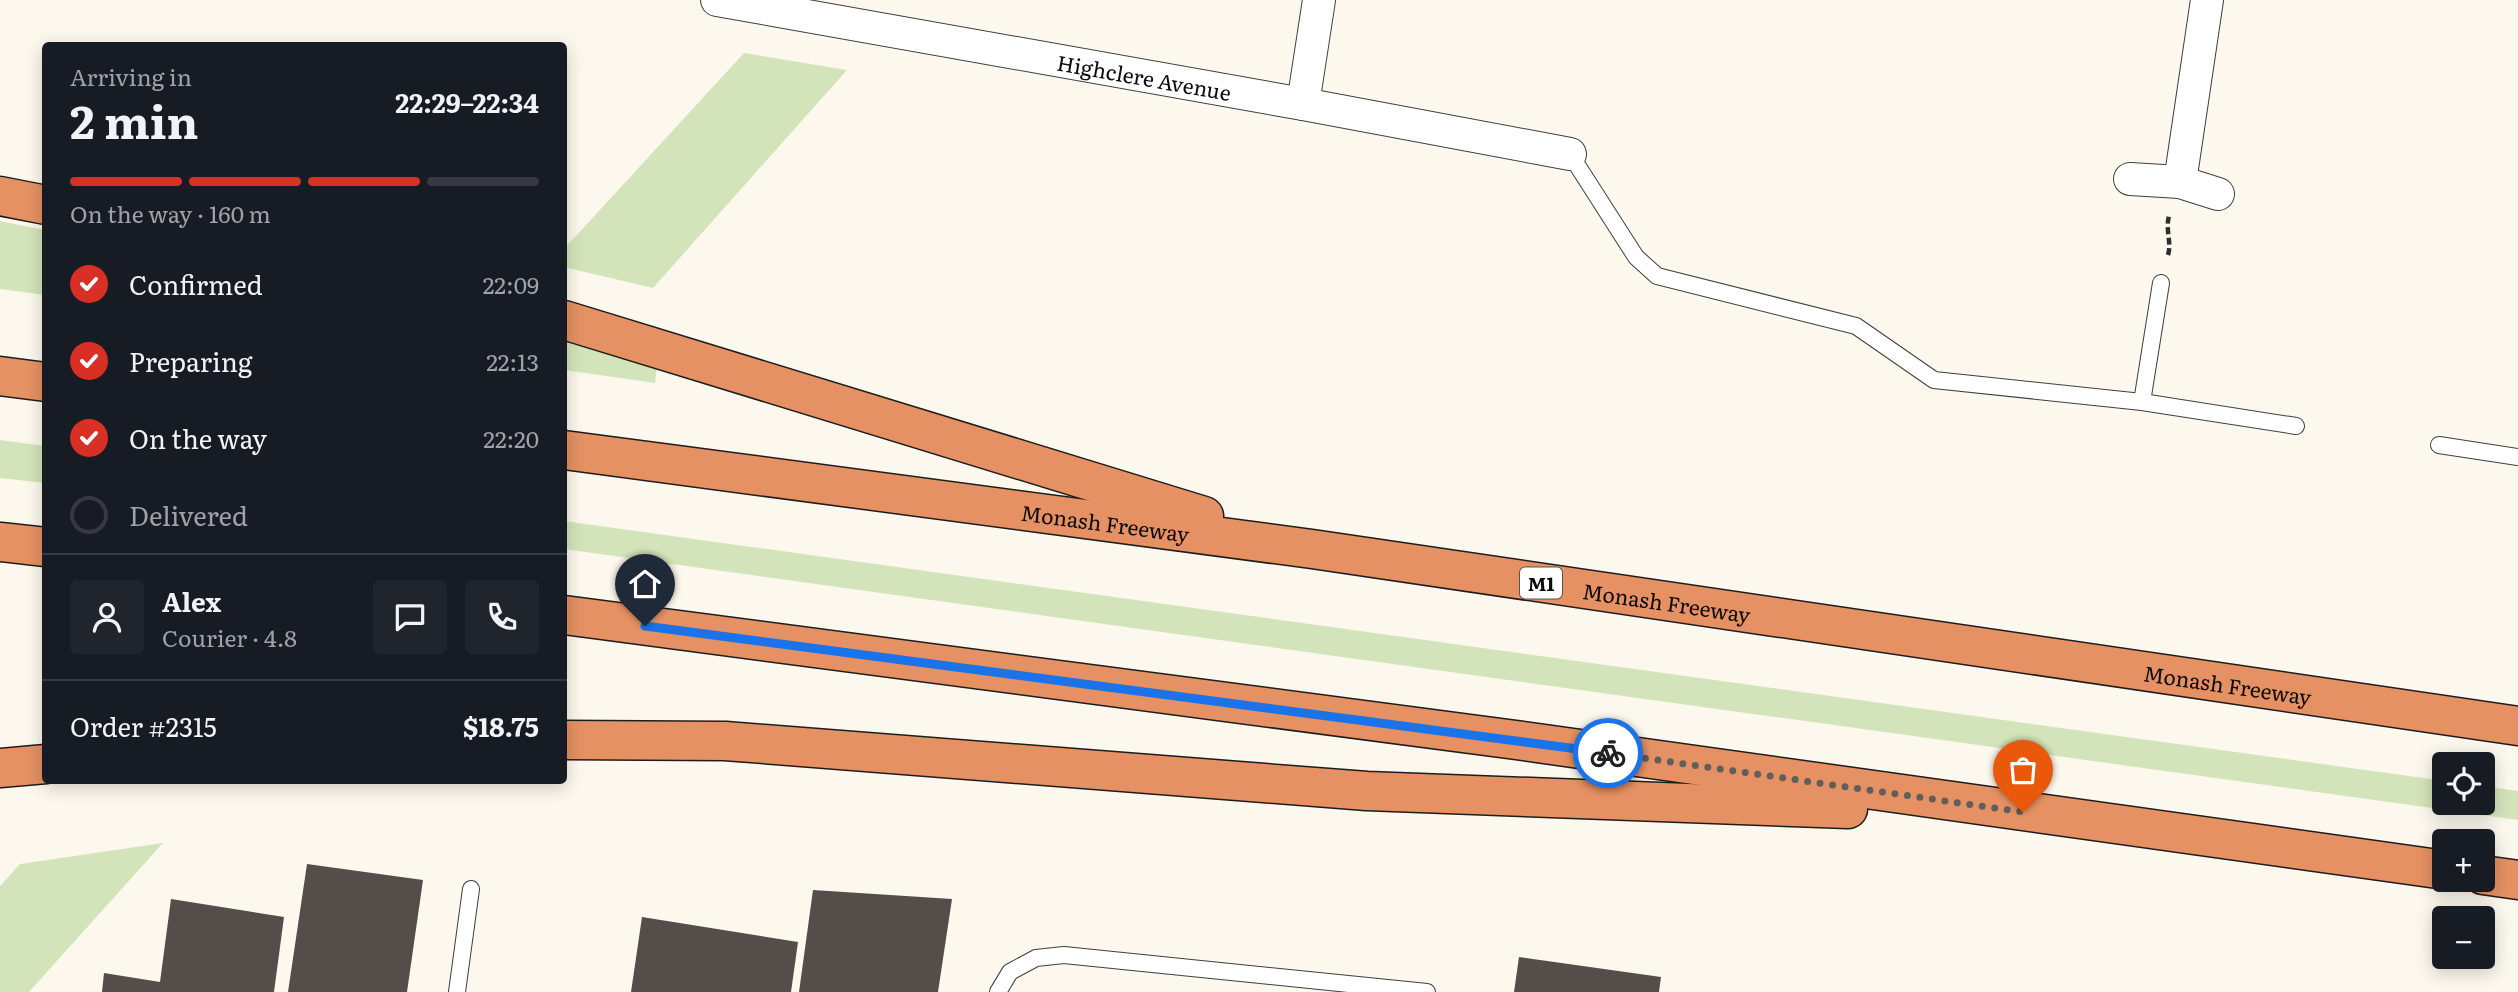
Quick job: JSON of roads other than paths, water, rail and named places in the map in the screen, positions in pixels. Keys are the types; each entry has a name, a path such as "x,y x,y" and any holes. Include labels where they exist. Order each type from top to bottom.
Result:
{"highway":[{"path":"0,196 42,204"},
{"path":"567,321 1312,549"},
{"path":"0,376 42,381"},
{"name":"Monash Freeway","path":"567,450 1312,549 2518,726"},
{"path":"0,541 42,546"},
{"path":"567,615 1516,740 2432,868"},
{"path":"567,740 725,741 1367,791 2049,816"},
{"path":"0,768 42,764"},
{"path":"2495,877 2518,880"}],"street":[{"name":"Highclere Avenue","path":"717,0 1570,154"},
{"path":"1303,104 1319,0"},
{"path":"2180,182 2207,0"},
{"path":"2130,179 2180,182 2218,194"}],"lane":[{"path":"1570,154 1636,257 1657,276 1856,326 1934,380 2142,401 2296,426"},
{"path":"2142,401 2161,283"},
{"path":"2439,445 2518,457"},
{"path":"457,992 471,889"},
{"path":"998,992 1010,972 1036,958 1063,955 1427,992"}]}
